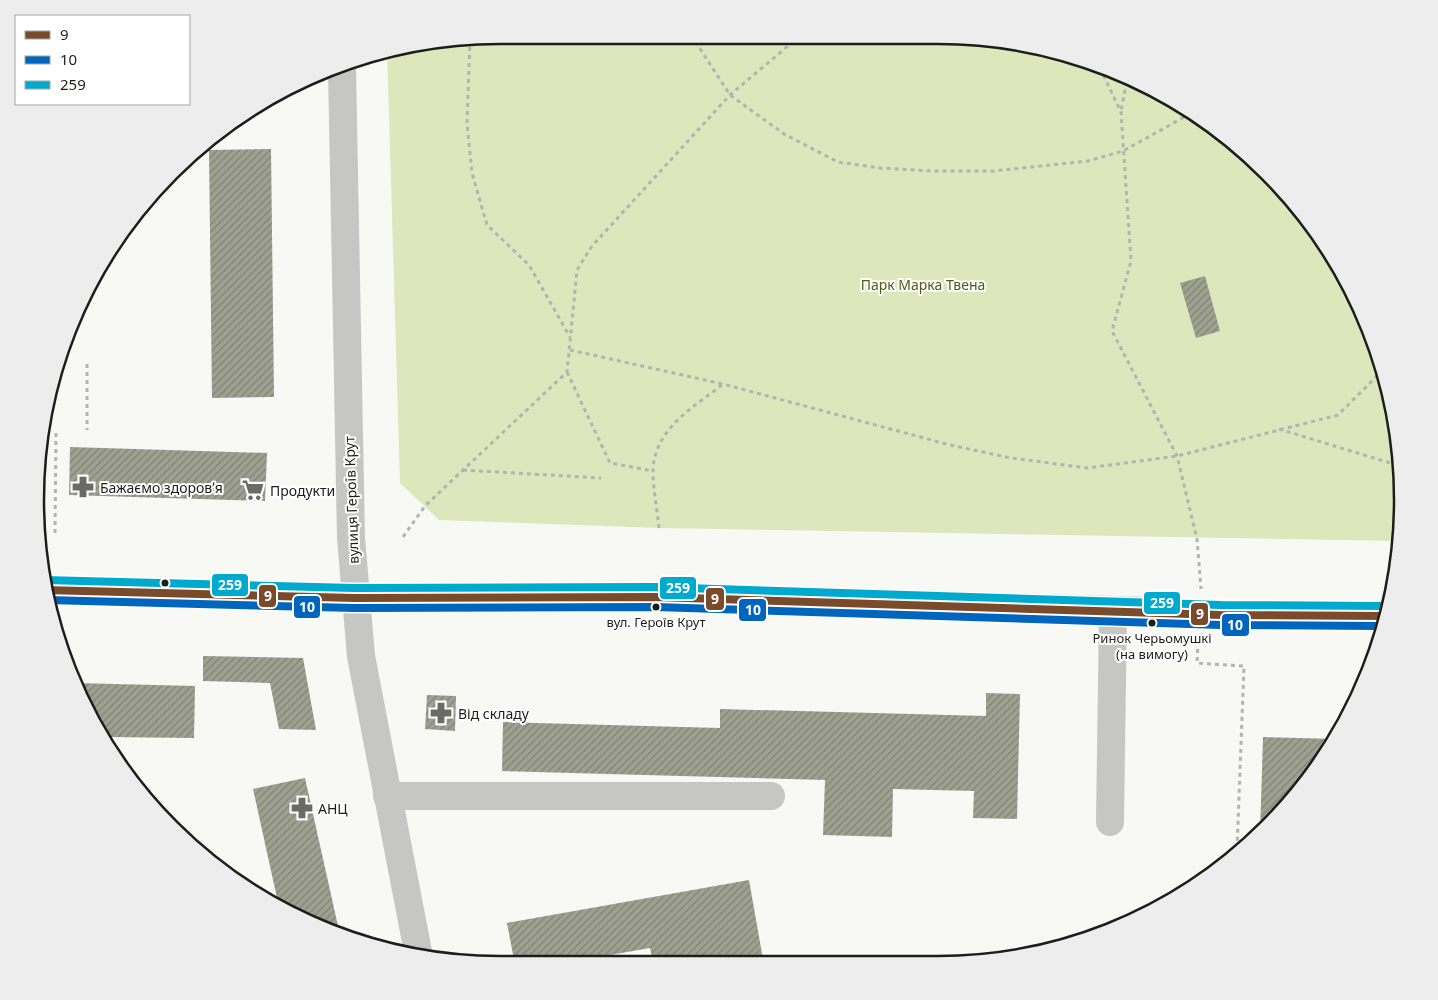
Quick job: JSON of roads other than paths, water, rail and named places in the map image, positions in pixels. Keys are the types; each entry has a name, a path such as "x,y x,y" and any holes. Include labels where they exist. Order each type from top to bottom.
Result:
{"main road":[{"path":"53,590 355,598 656,596 1221,615 1379,616"}],"street":[{"name":"вулиця Героїв Крут","path":"342,72 351,538 355,598 361,656 417,948"},
{"path":"1110,822 1113,611"},
{"path":"387,796 771,796"}],"place":[{"name":"Бажаємо здоровʼя","path":"83,487"},
{"name":"Продукти","path":"253,490"},
{"name":"вул. Героїв Крут","path":"656,607"},
{"name":"Ринок Черьомушкі (на вимогу)","path":"1152,623"},
{"name":"Від складу","path":"441,713"},
{"name":"АНЦ","path":"302,808"}],"park label":[{"name":"Парк Марка Твена","path":"923,284"}]}
